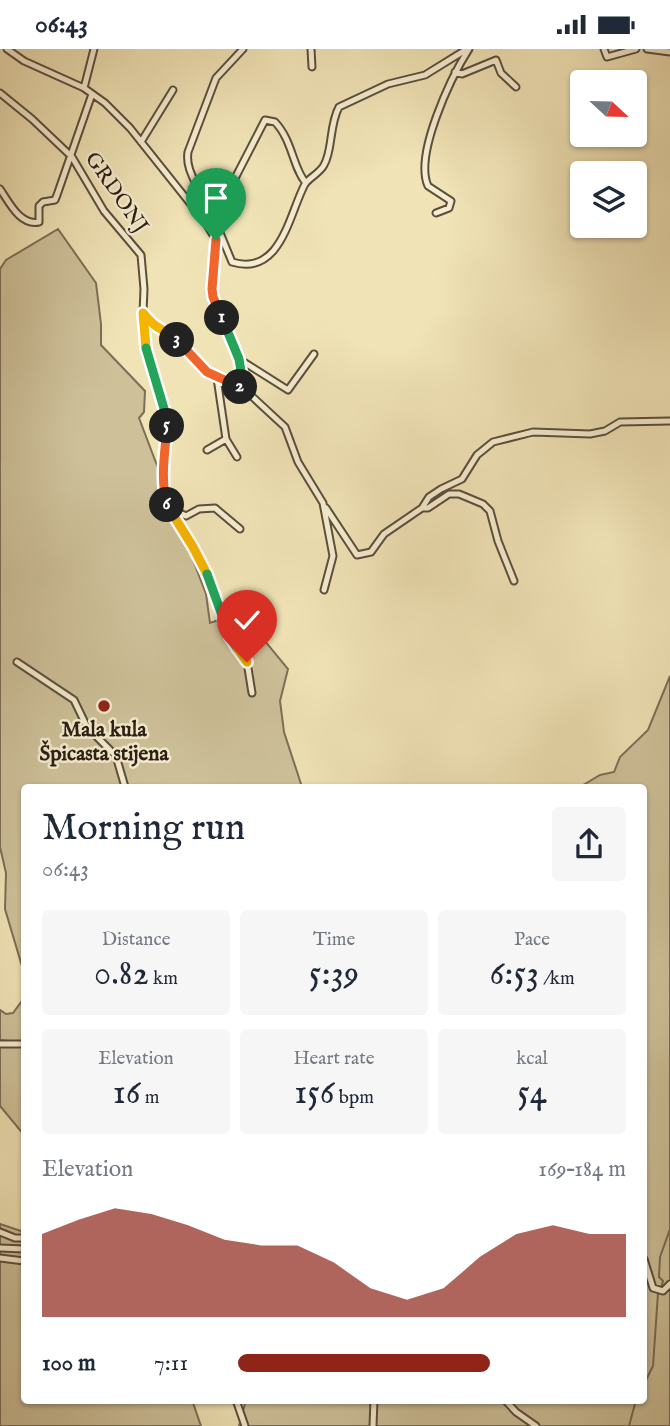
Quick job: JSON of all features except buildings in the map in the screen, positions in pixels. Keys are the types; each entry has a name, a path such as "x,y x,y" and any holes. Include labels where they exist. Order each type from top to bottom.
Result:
{"street":[{"path":"7,49 24,61 84,88 118,115 205,222 216,240"},
{"path":"84,88 94,49"},
{"path":"205,222 204,200 188,165 188,152 216,78 243,49"},
{"path":"311,49 312,67"},
{"path":"436,213 449,208 451,201 428,186 424,165 440,106 468,49"},
{"path":"218,228 232,263 241,265 262,260 274,250 287,229 306,183 325,164 333,122 339,107 388,84 425,75 468,49"},
{"path":"604,49 607,57 636,49"},
{"path":"648,49 670,52"},
{"path":"455,72 462,74 496,60 501,73 516,87"},
{"path":"141,142 173,90"},
{"name":"GRDONJ","path":"0,93 72,157 104,211 141,255 146,350 167,425 162,468 163,489 168,506"},
{"path":"0,189 16,212 37,224 40,219 39,206 43,202 55,200 92,93"},
{"path":"244,389 239,359 213,297 216,240 224,202 265,120 275,122 283,132 306,183"},
{"path":"143,313 155,327 169,333 207,372 244,389 285,427 298,462 341,533 358,555 371,552 384,534 422,508 435,493 462,479 477,455 493,442 533,432 590,434 605,431 620,422 670,421"},
{"path":"239,359 288,390 314,354"},
{"path":"217,377 226,439 237,457"},
{"path":"208,450 226,439"},
{"path":"422,508 428,508 449,494 459,494 483,504 489,510 514,581"},
{"path":"323,503 333,556 324,590"},
{"path":"168,506 186,516 206,507 215,508 240,529"},
{"path":"168,506 202,563 232,641 247,662 252,693"},
{"path":"18,662 74,700 87,727 116,756 124,784"},
{"path":"0,1044 21,1044"},
{"path":"0,1233 21,1238"},
{"path":"0,1248 21,1249"},
{"path":"0,1258 21,1261"},
{"path":"647,1270 650,1282 659,1291 670,1284"},
{"path":"237,1404 245,1426"},
{"path":"373,1426 374,1404"},
{"path":"509,1404 536,1426"}],"shaded area":[{"path":"58,229 96,283 101,345 145,391 144,412 139,418 206,594 210,623 230,616 246,618 288,669 280,701 284,732 301,784 21,784 21,963 5,909 6,873 0,847 0,269 6,260"},
{"path":"670,676 670,1426 239,1426 245,1404 647,1404 647,784 585,784 600,775 614,772 620,757 648,730"},
{"path":"21,1002 21,1041 0,1040 0,1010 6,1014 13,1013"},
{"path":"0,1046 21,1046 21,1131 0,1106"},
{"path":"0,1224 21,1231 21,1404 193,1404 201,1426 0,1426"}],"waterway":[{"path":"661,1288 663,1281 659,1277 660,1257 670,1229"},
{"path":"647,1378 653,1366 658,1293"},
{"path":"629,1426 635,1404"}],"place":[{"name":"Mala kula Špicasta stijena","path":"104,706"}],"route":[{"path":"216,240 213,297 239,359 239,372 244,389 207,372 172,335 155,327 143,313 146,350 167,425 162,468 163,489 168,506 202,563 232,641 244,654 247,662"}]}
